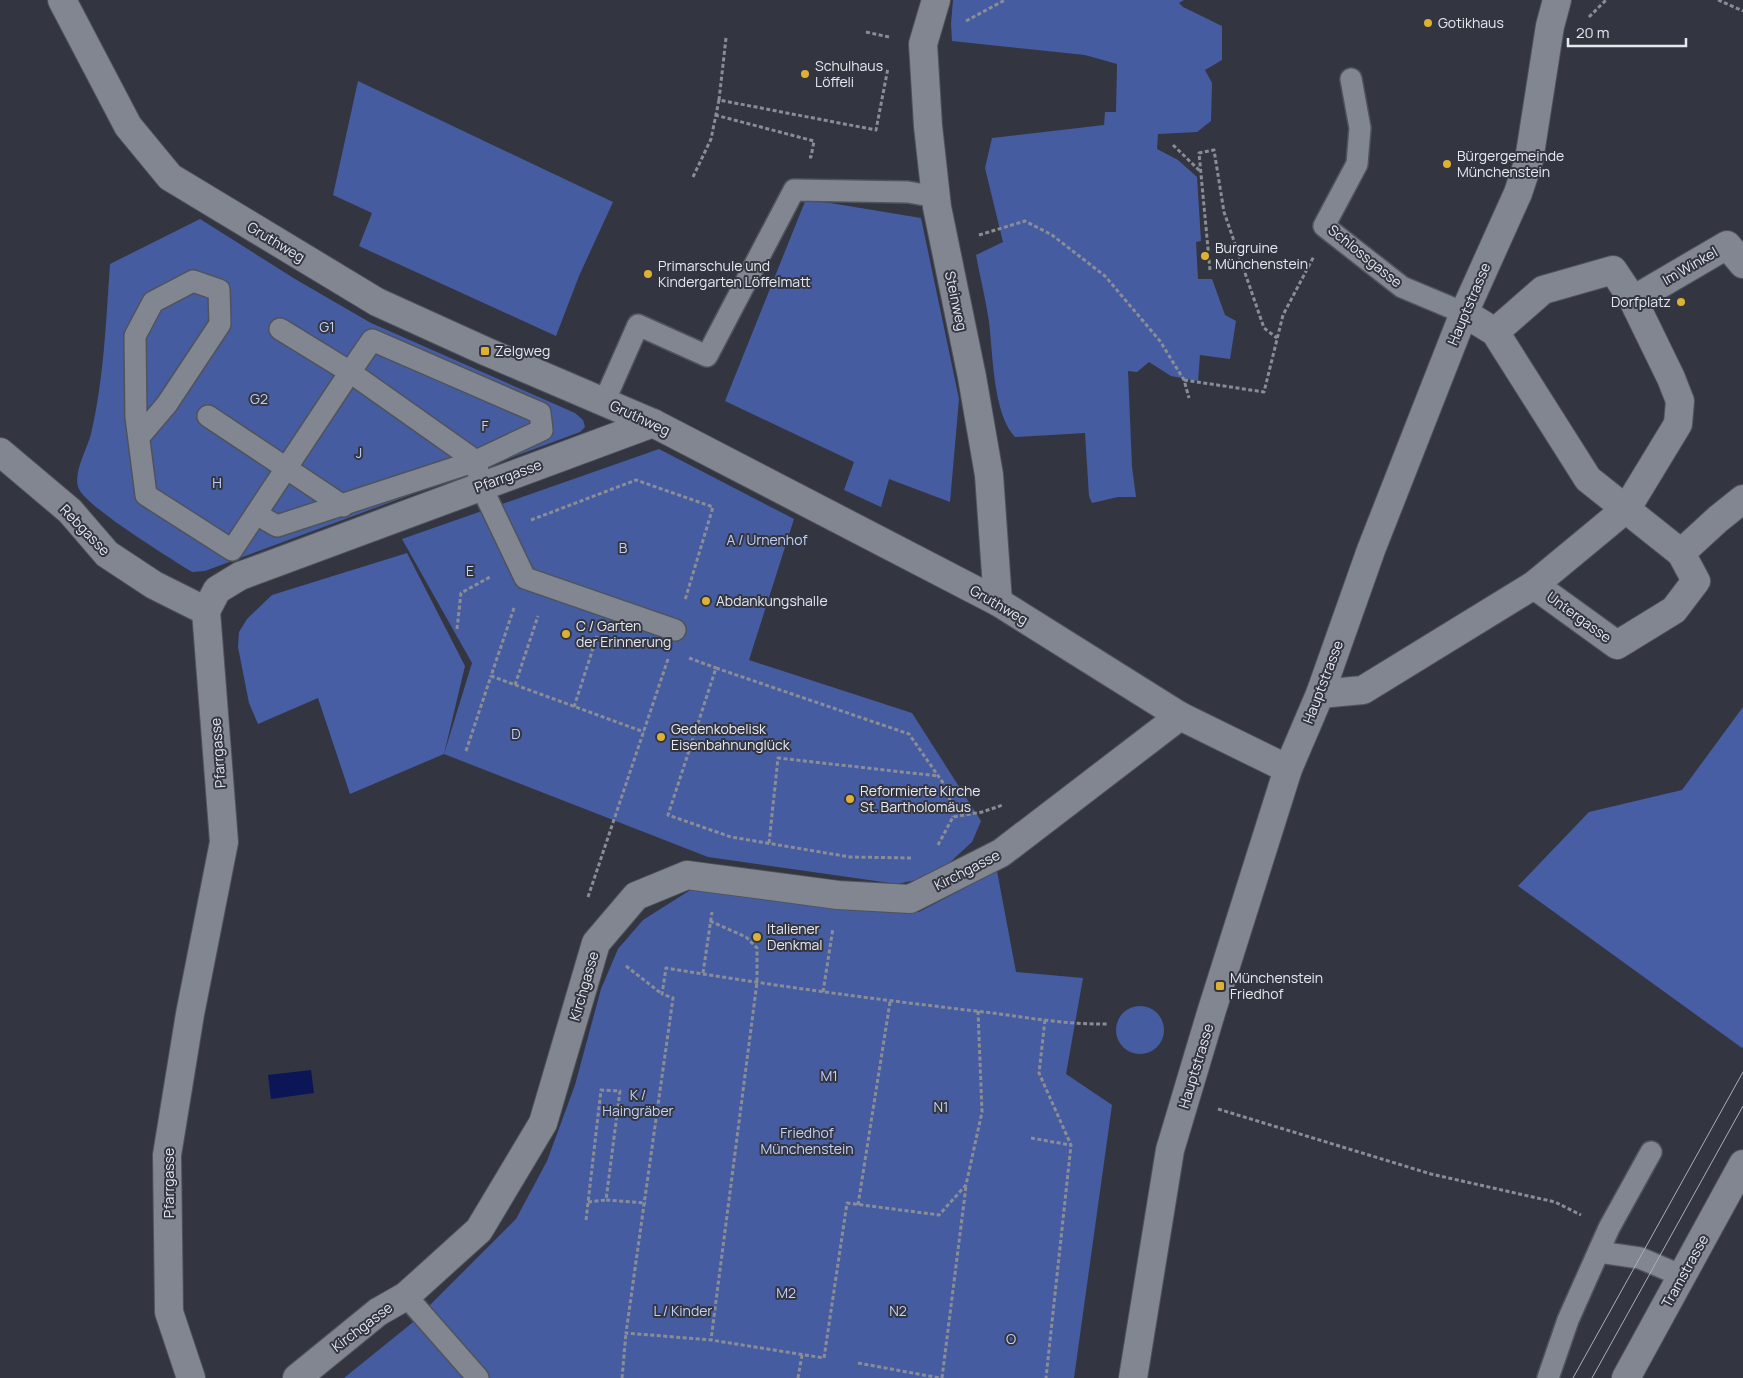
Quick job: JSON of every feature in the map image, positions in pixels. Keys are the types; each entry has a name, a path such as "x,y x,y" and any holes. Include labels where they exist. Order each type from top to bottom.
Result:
{"street":[{"name":"Gruthweg","path":"62,0 128,126 170,177 377,302 653,423 998,602 1180,716 1288,769"},
{"name":"Steinweg","path":"936,0 923,44 928,126 936,197 972,377 989,475 998,602"},
{"name":"Hauptstrasse","path":"1133,1378 1170,1150 1288,769 1320,694 1371,550 1464,313 1518,193 1529,160 1550,26 1557,0"},
{"name":"Im Winkel","path":"1633,300 1727,245 1743,264"},
{"path":"1495,332 1543,290 1613,270 1633,300"},
{"name":"Untergasse","path":"1320,694 1363,690 1534,585 1627,508 1678,424 1680,401 1671,378 1633,300"},
{"path":"1464,313 1495,332 1588,479 1682,553 1718,519 1743,499"},
{"name":"Pfarrgasse","path":"191,1378 169,1312 167,1155 190,1014 224,842 206,611 217,590 240,576 479,473 653,423"},
{"name":"Rebgasse","path":"0,452 70,511 107,554 154,585 206,611"},
{"name":"Untergasse","path":"1534,585 1617,645 1674,610 1696,581 1682,553"},
{"name":"Kirchgasse","path":"297,1378 378,1312 406,1296 479,1230 543,1123 596,943 636,896 687,875 838,895 910,899 1002,853 1180,716"},
{"name":"Tramstrasse","path":"1626,1378 1743,1164"}],"lane":[{"name":"Schlossgasse","path":"1351,79 1360,128 1357,164 1324,226 1402,287 1464,313"},
{"path":"604,402 638,325 707,356 794,190 908,192 936,197"},
{"path":"139,437 167,404 220,324 219,290 193,281 153,302 135,336 136,417 146,495 232,550 350,372 372,340 540,413 542,430 479,473 343,506 277,526 256,514"},
{"path":"280,329 350,372 479,473 521,570 547,586 676,630"},
{"path":"208,416 343,506"},
{"path":"1548,1378 1568,1320 1609,1228 1650,1152"},
{"path":"1599,1252 1640,1258 1682,1276"},
{"path":"406,1296 478,1378"}],"path":[{"path":"1718,0 1743,11"},
{"path":"692,177 711,139 719,100 726,38"},
{"path":"719,100 876,130 888,66"},
{"path":"715,114 814,141 811,157 802,157"},
{"path":"1173,145 1201,172"},
{"path":"1210,270 1199,153 1214,150 1218,162 1224,212 1264,328 1278,338"},
{"path":"945,245 1025,221 1052,235 1105,276 1160,341 1184,380 1189,398"},
{"path":"1184,380 1264,392 1283,315 1312,258 1331,231"},
{"path":"504,534 533,520 636,480 713,506 670,652 586,901"},
{"path":"457,629 461,592 521,570"},
{"path":"466,751 491,676 521,570"},
{"path":"515,685 547,586"},
{"path":"574,707 606,607"},
{"path":"670,652 909,734 948,790 952,817 940,843 932,848"},
{"path":"716,668 668,815 731,837 850,857 915,858"},
{"path":"491,676 644,732"},
{"path":"770,843 778,758 938,776"},
{"path":"952,817 982,812"},
{"path":"703,974 717,880"},
{"path":"823,992 838,895"},
{"path":"710,921 746,937 757,948 757,982 711,1340"},
{"path":"596,943 662,994 673,998 646,1203 626,1333 622,1378"},
{"path":"662,994 666,968 890,1002 1076,1024 1108,1024"},
{"path":"858,1205 890,1002"},
{"path":"858,1363 941,1378 966,1185 982,1112 978,1011"},
{"path":"1045,1020 1039,1073 1071,1145 1046,1378"},
{"path":"586,1220 601,1090 620,1091 606,1200"},
{"path":"1186,1099 1431,1174 1555,1202 1609,1228"},
{"path":"1031,1138 1071,1145"},
{"path":"626,1333 711,1340 824,1358 847,1203 939,1215 966,1185"},
{"path":"588,1202 606,1200 646,1203"},
{"path":"798,1378 802,1355"}],"green space":[{"path":"953,0 1184,0 1179,3 1183,7 1222,26 1222,60 1205,70 1212,83 1211,121 1197,132 1158,134 1157,149 1178,160 1197,177 1201,241 1196,242 1198,279 1212,279 1225,315 1236,321 1230,359 1200,355 1198,381 1171,376 1149,362 1137,372 1128,371 1132,467 1136,497 1118,497 1092,503 1089,496 1085,433 1015,437 1008,427 1002,414 995,383 988,314 976,255 1003,242 985,168 992,138 1104,125 1105,112 1116,112 1117,64 1085,55 952,41"},
{"path":"358,81 613,202 579,276 556,336 359,246 372,213 333,195"},
{"path":"806,199 921,218 959,399 950,502 889,479 881,507 844,490 854,462 725,401"},
{"path":"200,219 295,279 371,323 575,413 583,420 585,427 580,432 205,571 192,572 97,508 79,489 77,477 91,434 99,392 110,264"},
{"path":"659,449 794,519 749,660 912,713 981,821 972,842 935,876 897,884 708,857 444,754 472,663 402,539"},
{"name":"Friedhof Münchenstein","path":"997,871 1016,972 1083,978 1066,1074 1112,1105 1074,1378 344,1378 412,1323 516,1219 547,1161 575,1085 601,989 618,949 643,920 692,889 825,905 919,912"},
{"path":"1140,1006 1149,1008 1157,1013 1162,1021 1164,1030 1162,1039 1157,1047 1149,1052 1140,1054 1131,1052 1123,1047 1118,1039 1116,1030 1118,1021 1123,1013 1131,1008"}],"shaded area":[{"path":"407,553 465,666 444,754 350,794 318,698 258,724 249,703 238,647 239,632 247,619 272,595"},
{"path":"1743,707 1742,1048 1518,886 1589,812 1682,790"},
{"path":"311,1070 314,1093 271,1099 268,1075"}],"tram line":[{"path":"1573,1378 1743,1072"},
{"path":"1592,1378 1743,1106"}],"place":[{"name":"Gotikhaus","path":"1428,23"},
{"name":"Schulhaus Löffeli","path":"805,74"},
{"name":"Bürgergemeinde Münchenstein","path":"1447,164"},
{"name":"Burgruine Münchenstein","path":"1205,256"},
{"name":"Primarschule und Kindergarten Löffelmatt","path":"648,274"},
{"name":"Dorfplatz","path":"1681,302"},
{"name":"Zelgweg","path":"485,351"},
{"name":"Abdankungshalle","path":"706,601"},
{"name":"C / Garten der Erinnerung","path":"566,634"},
{"name":"Gedenkobelisk Eisenbahnunglück","path":"661,737"},
{"name":"Reformierte Kirche St. Bartholomäus","path":"850,799"},
{"name":"Italiener Denkmal","path":"757,937"},
{"name":"Münchenstein Friedhof","path":"1220,986"}],"park label":[{"name":"G1","path":"327,327"},
{"name":"G2","path":"259,399"},
{"name":"F","path":"485,426"},
{"name":"J","path":"359,453"},
{"name":"H","path":"217,483"},
{"name":"A / Urnenhof","path":"767,540"},
{"name":"B","path":"623,548"},
{"name":"E","path":"470,571"},
{"name":"D","path":"516,734"},
{"name":"M1","path":"829,1076"},
{"name":"K / Haingräber","path":"638,1104"},
{"name":"N1","path":"941,1107"},
{"name":"M2","path":"786,1293"},
{"name":"L / Kinder","path":"683,1311"},
{"name":"N2","path":"898,1311"},
{"name":"O","path":"1011,1339"}]}
